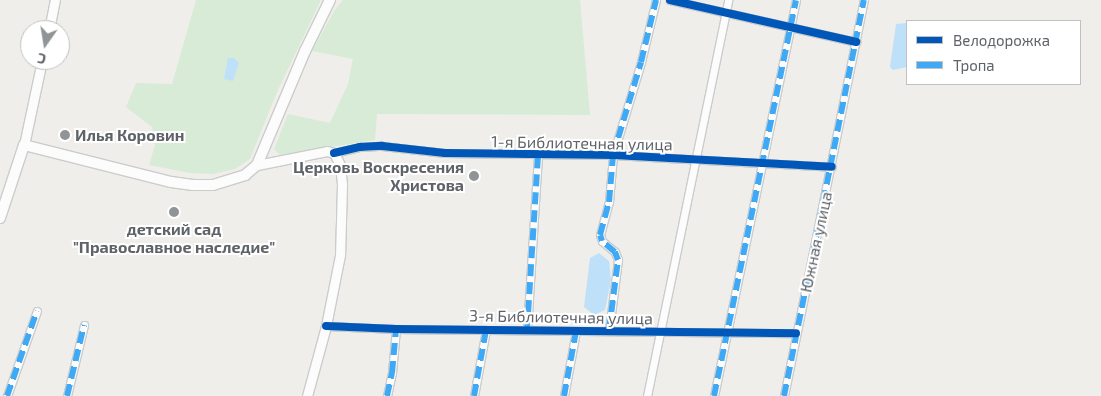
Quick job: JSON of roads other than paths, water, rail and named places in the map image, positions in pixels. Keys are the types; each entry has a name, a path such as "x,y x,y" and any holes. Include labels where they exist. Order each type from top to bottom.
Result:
{"main road":[{"path":"0,218 24,145 171,182 193,185 213,185 231,181 245,175 257,165 305,51 330,0"}],"street":[{"path":"50,20 55,0"},
{"path":"609,330 618,260 615,252 600,239 609,202 612,155 641,62 656,0"},
{"path":"670,0 856,42"},
{"path":"647,396 728,0"},
{"path":"714,396 796,0"},
{"name":"Южная улица","path":"784,396 832,167 864,0"},
{"path":"24,145 40,70"},
{"name":"1-я Библиотечная улица","path":"334,153 360,147 382,146 439,153 612,155 832,167"},
{"path":"257,165 320,151 334,153 340,165 342,229 340,255 326,326 307,396"},
{"path":"527,330 538,155"},
{"path":"7,396 37,311"},
{"path":"67,396 84,325"},
{"name":"3-я Библиотечная улица","path":"326,326 396,329 796,333"},
{"path":"387,396 392,373 396,329"},
{"path":"474,396 486,330"},
{"path":"564,396 576,331"}],"water":[{"path":"906,23 906,67 893,70 890,67 896,24"},
{"path":"228,58 234,58 239,63 233,81 224,79"},
{"path":"599,253 609,261 611,280 605,310 594,315 584,307 590,258"}],"place":[{"name":"Илья Коровин","path":"65,135"},
{"name":"Церковь Воскресения Христова","path":"474,176"},
{"name":"детский сад \"Православное наследие\"","path":"174,212"}]}
